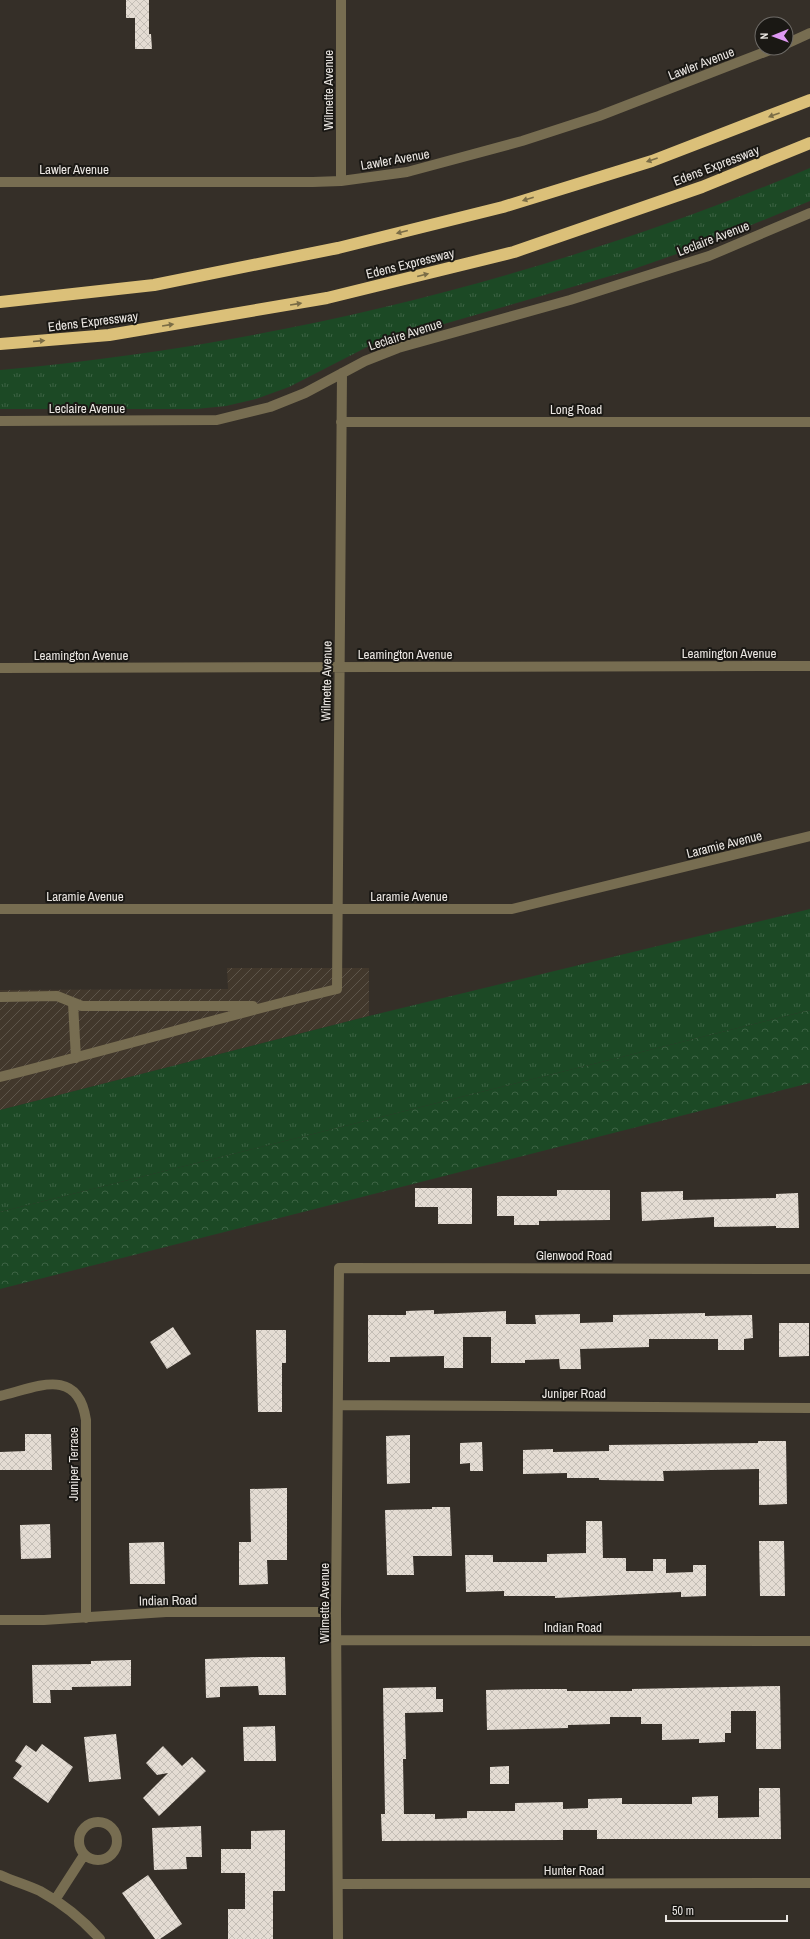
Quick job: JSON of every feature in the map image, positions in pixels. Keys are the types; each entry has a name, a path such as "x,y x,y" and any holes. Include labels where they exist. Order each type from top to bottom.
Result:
{"highway":[{"name":"Edens Expressway","path":"0,302 154,285 338,248 504,207 629,168 810,100"},
{"name":"Edens Expressway","path":"0,344 109,335 327,298 499,256 702,187 810,143"}],"street":[{"name":"Wilmette Avenue","path":"341,0 341,181"},
{"path":"794,40 810,33"},
{"name":"Lawler Avenue","path":"0,182 341,181 407,172 522,141 599,116 754,56"},
{"name":"Leclaire Avenue","path":"0,421 217,420 270,407 305,394 365,361 398,348 570,300 709,256 810,213"},
{"name":"Wilmette Avenue","path":"267,1006 337,989 342,374"},
{"name":"Long Road","path":"341,422 810,422"},
{"name":"Leamington Avenue","path":"0,668 810,666"},
{"name":"Laramie Avenue","path":"0,909 512,908 810,836"},
{"path":"0,997 56,996 82,1006 267,1006"},
{"path":"74,1003 76,1058"},
{"path":"0,1077 267,1006"},
{"name":"Wilmette Avenue","path":"338,1939 336,1612 339,1268"},
{"name":"Glenwood Road","path":"339,1268 810,1269"},
{"name":"Juniper Terrace","path":"0,1396 55,1384 74,1390 80,1397 84,1406 86,1420 86,1618"},
{"name":"Juniper Road","path":"338,1405 810,1408"},
{"name":"Indian Road","path":"0,1620 86,1618 166,1612 336,1612"},
{"name":"Indian Road","path":"336,1640 810,1641"},
{"path":"55,1900 84,1855"},
{"path":"0,1875 39,1891 55,1900 79,1919 100,1939"},
{"name":"Hunter Road","path":"338,1884 810,1883"}],"shaded area":[{"path":"227,968 369,968 369,1016 0,1110 0,990 228,989"}],"green space":[{"path":"810,168 810,201 705,244 631,270 371,345 289,387 256,399 226,406 196,409 0,409 0,370 104,359 208,343 311,324 413,300 514,273 614,242 713,207"},
{"path":"810,909 810,1010 0,1212 0,1110 369,1016"},
{"path":"810,1010 810,1083 0,1289 0,1212"}],"building":[{"path":"126,0 149,0 149,34 151,34 152,49 135,49 135,18 126,18"},
{"path":"415,1188 472,1188 472,1224 438,1224 438,1207 415,1207"},
{"path":"557,1190 610,1190 610,1220 539,1221 539,1225 514,1225 514,1216 497,1216 497,1196 557,1196"},
{"path":"683,1191 683,1200 776,1198 776,1194 798,1193 799,1228 776,1228 776,1226 714,1227 714,1217 642,1221 641,1192"},
{"path":"434,1310 434,1314 506,1311 506,1324 536,1324 535,1315 580,1314 580,1323 613,1322 613,1315 705,1313 705,1316 752,1315 753,1338 744,1339 744,1350 718,1350 718,1339 649,1339 649,1347 580,1349 581,1369 560,1369 559,1359 525,1360 525,1363 491,1363 491,1337 463,1337 463,1368 444,1368 444,1356 390,1357 390,1362 368,1362 368,1315 406,1315 406,1311"},
{"path":"779,1323 809,1323 809,1356 779,1357"},
{"path":"173,1327 191,1354 167,1369 150,1342"},
{"path":"256,1330 286,1330 286,1363 282,1363 282,1412 258,1412"},
{"path":"25,1434 51,1434 52,1470 0,1470 0,1452 25,1451"},
{"path":"410,1435 410,1483 387,1484 386,1436"},
{"path":"758,1441 786,1441 787,1504 759,1505 759,1469 663,1471 664,1481 567,1478 567,1473 523,1474 523,1450 553,1449 553,1452 609,1451 609,1445 758,1443"},
{"path":"482,1442 483,1471 470,1471 470,1463 460,1464 460,1443"},
{"path":"287,1488 287,1560 267,1560 268,1584 239,1585 239,1542 251,1542 250,1489"},
{"path":"432,1507 450,1507 452,1556 413,1556 414,1575 387,1575 385,1510 432,1509"},
{"path":"586,1521 602,1521 603,1558 626,1558 626,1571 653,1571 653,1559 666,1559 666,1573 693,1572 693,1565 706,1565 706,1596 681,1597 681,1592 555,1598 555,1596 504,1596 504,1591 466,1592 465,1555 493,1555 493,1562 547,1562 547,1554 586,1553"},
{"path":"50,1524 51,1558 21,1559 20,1525"},
{"path":"759,1541 784,1541 785,1596 760,1596"},
{"path":"164,1542 165,1584 130,1584 129,1543"},
{"path":"285,1657 286,1695 259,1695 258,1686 220,1687 220,1697 206,1698 205,1659"},
{"path":"131,1660 131,1686 72,1687 72,1690 50,1690 51,1703 33,1703 32,1665 91,1664 91,1661"},
{"path":"780,1686 781,1749 756,1749 756,1711 731,1711 731,1733 725,1733 725,1742 699,1743 699,1739 662,1740 662,1724 641,1724 641,1717 610,1717 610,1724 568,1725 568,1728 487,1730 486,1690 567,1689 567,1691 632,1691 632,1689"},
{"path":"436,1687 436,1699 443,1699 443,1712 405,1713 406,1759 403,1759 404,1814 435,1814 435,1819 467,1818 467,1811 515,1811 515,1803 563,1802 563,1809 588,1808 588,1799 622,1798 622,1804 692,1804 692,1797 718,1796 718,1818 759,1817 759,1788 780,1788 781,1839 597,1839 597,1830 563,1830 563,1840 382,1841 381,1814 385,1814 383,1688"},
{"path":"275,1726 276,1761 244,1761 243,1727"},
{"path":"116,1734 121,1779 89,1782 84,1737"},
{"path":"42,1744 73,1767 48,1803 13,1778 22,1766 15,1761 26,1745 36,1752"},
{"path":"163,1746 182,1766 192,1757 206,1771 159,1816 143,1798 168,1773 157,1775 146,1763"},
{"path":"509,1766 509,1784 490,1784 490,1767"},
{"path":"201,1826 202,1857 186,1857 187,1869 154,1870 152,1828"},
{"path":"285,1830 285,1891 273,1891 273,1939 228,1939 228,1909 245,1909 245,1873 221,1873 221,1849 251,1849 251,1831"},
{"path":"148,1875 182,1924 160,1939 155,1939 122,1893"}]}
